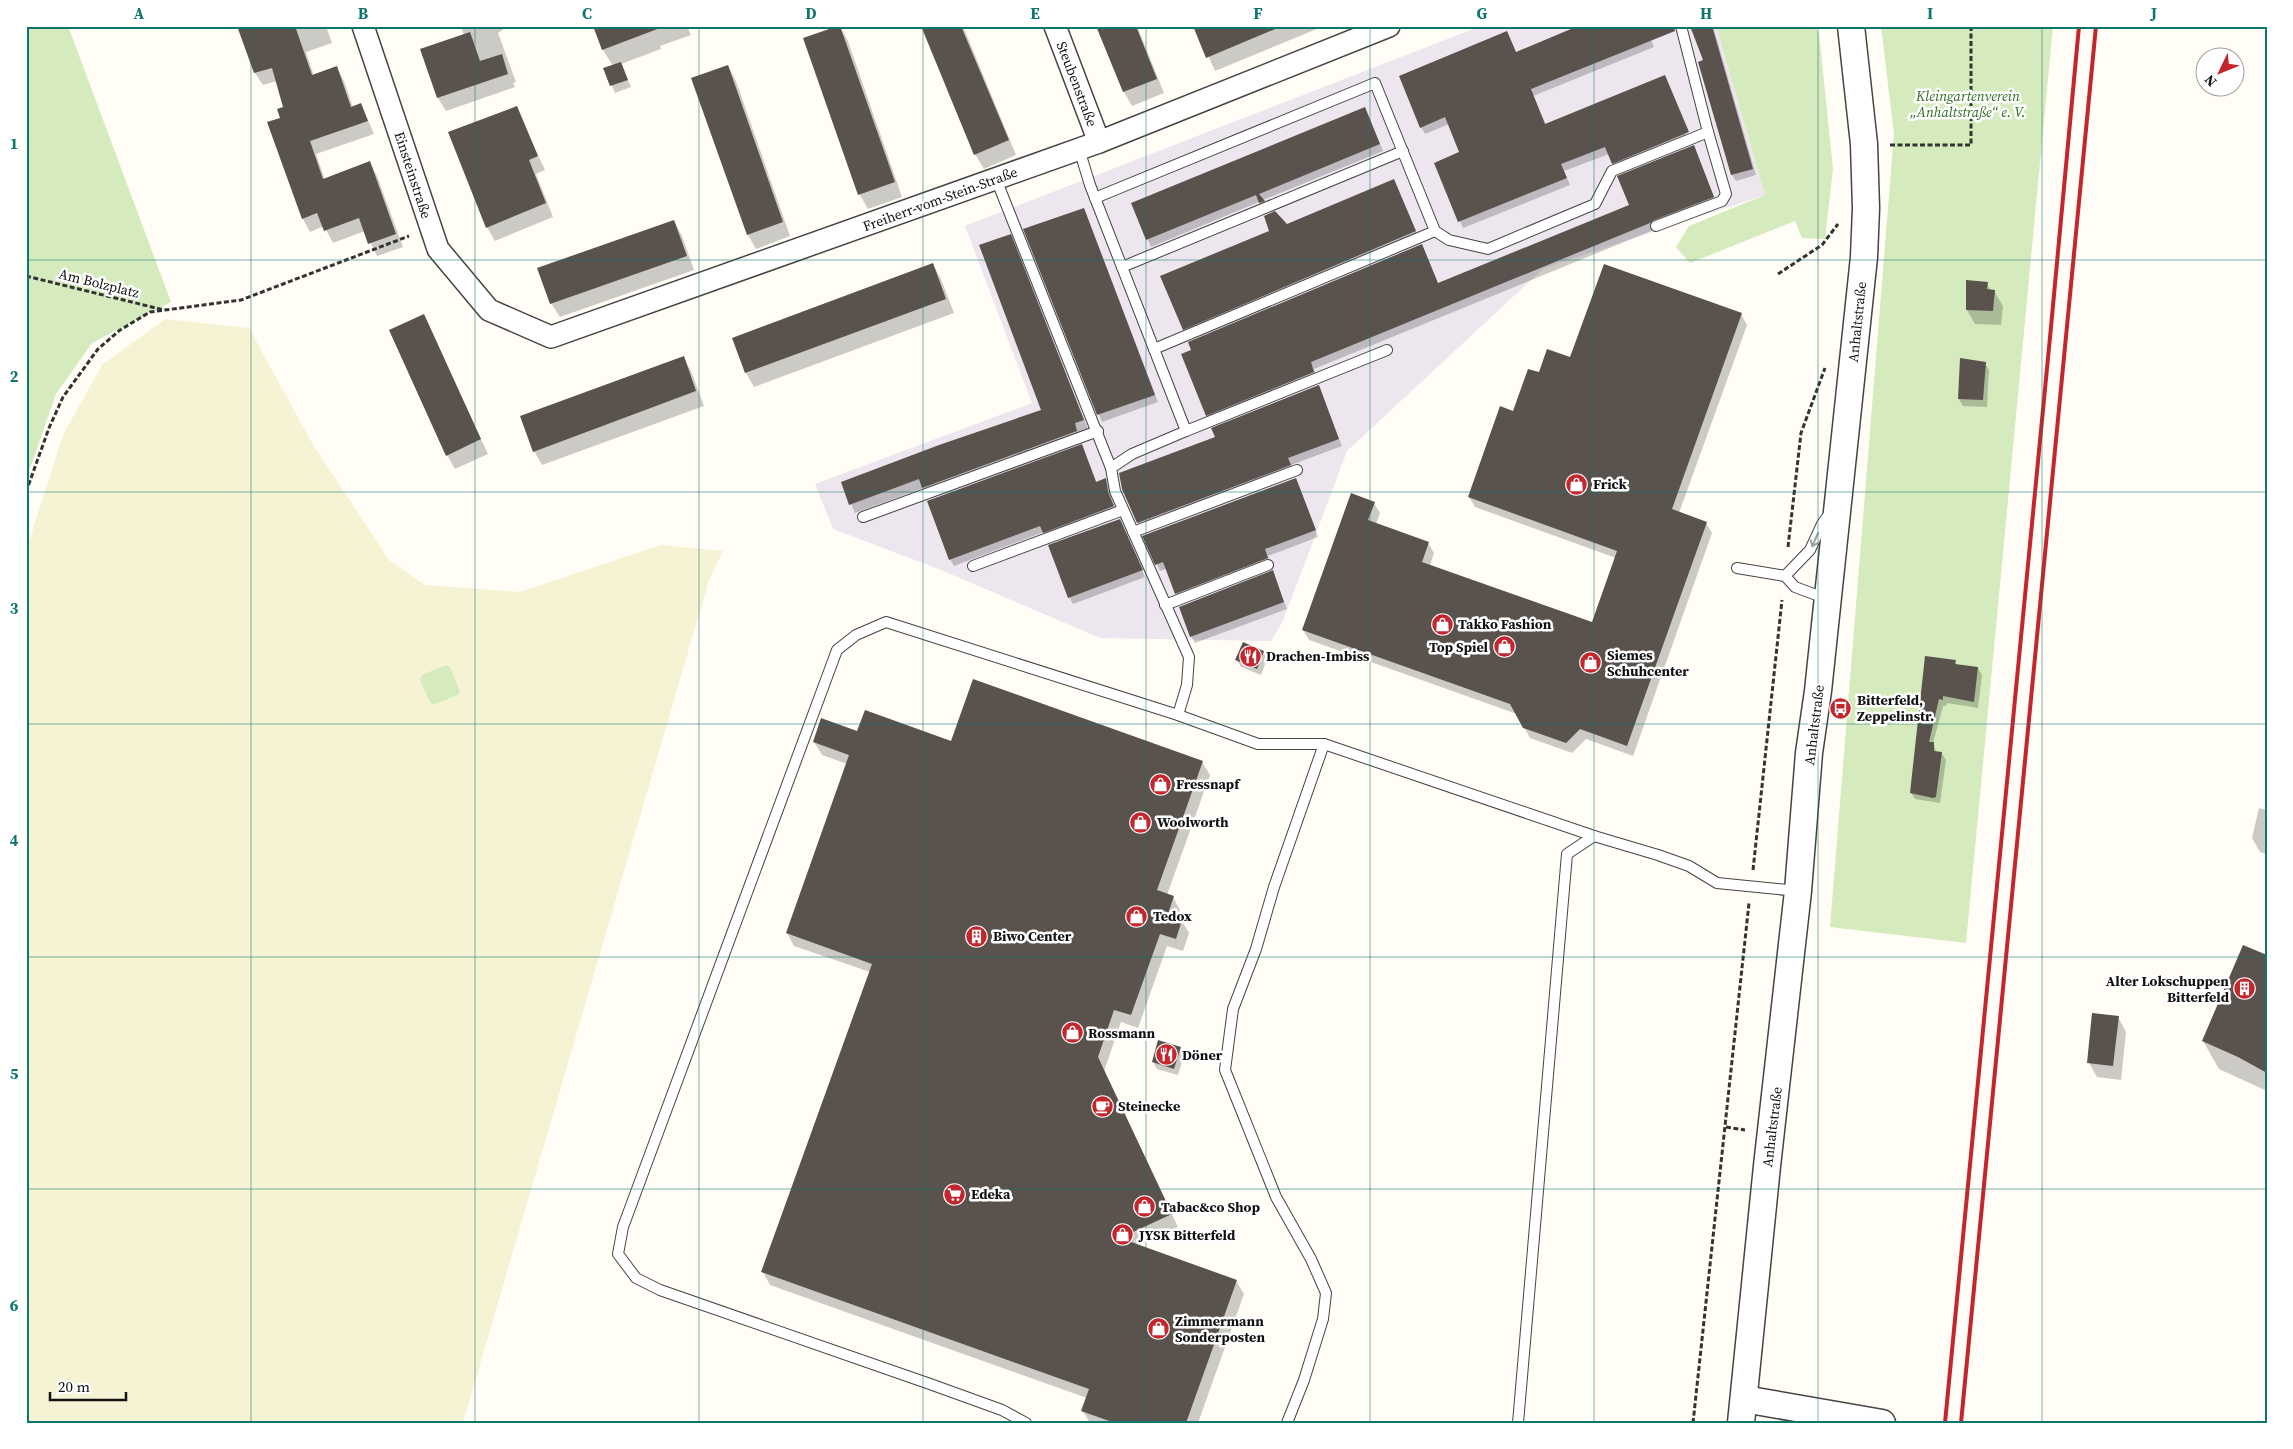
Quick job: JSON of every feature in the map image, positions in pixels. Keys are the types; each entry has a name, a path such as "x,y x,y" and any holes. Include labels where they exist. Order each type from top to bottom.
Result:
{"street":[{"name":"Einsteinstraße","path":"364,26 438,249 489,310"},
{"name":"Steubenstraße","path":"1055,26 1089,145"},
{"name":"Freiherr-vom-Stein-Straße","path":"489,310 551,337 1089,145 1389,26"},
{"name":"Anhaltstraße","path":"1743,1411 1767,1166 1798,891 1809,753 1839,500 1864,257 1866,208 1864,144 1852,26"},
{"path":"1743,1411 1882,1423"}],"lane":[{"path":"1656,226 1722,201 1726,194 1681,26"},
{"path":"1095,198 1375,83 1435,232 1449,240 1488,249 1595,204 1612,171 1708,132"},
{"path":"1089,145 1095,198 1186,431"},
{"path":"1122,267 1403,151"},
{"path":"996,179 1098,431 1111,468 1115,491 1189,657 1187,685 1178,715"},
{"path":"1154,349 1435,232"},
{"path":"1111,468 1132,454 1388,350"},
{"path":"863,517 1098,431"},
{"path":"1133,532 1297,470"},
{"path":"1785,576 1810,550 1822,524 1839,500"},
{"path":"974,566 1124,510"},
{"path":"1166,605 1268,565"},
{"path":"1736,568 1785,576 1795,587 1828,599"},
{"path":"1026,1423 1002,1410 948,1390 660,1290 636,1278 618,1254 623,1227 837,650 856,635 886,622 1178,715 1258,744 1324,744 1594,836 1689,866 1717,883 1798,891"},
{"path":"1287,1423 1304,1380 1323,1318 1326,1293 1311,1259 1276,1197 1224,1070 1233,1009 1256,949 1274,888 1324,744"},
{"path":"1518,1423 1567,854 1594,836"}],"path":[{"path":"1864,144 1971,145 1971,26"},
{"path":"1778,274 1822,245 1840,222"},
{"path":"26,492 63,397 80,371 98,349 120,330 150,312 241,300 430,227"},
{"name":"Am Bolzplatz","path":"26,276 167,310"},
{"path":"1692,1423 1800,433 1827,360"}],"shaded area":[{"path":"1481,26 1716,26 1765,195 1544,268 1347,451 1283,621 1271,641 1100,638 941,570 833,529 815,484 1032,403 965,226"},
{"path":"165,319 249,328 312,443 389,560 425,585 520,592 661,545 723,551 709,580 463,1423 26,1423 26,551 63,435 102,365"}],"green space":[{"path":"26,26 68,26 171,302 92,343 56,394 26,480"},
{"path":"1716,26 1815,26 1819,33 1833,169 1825,239 1802,238 1795,221 1690,263 1676,247 1689,226 1765,195"},
{"name":"Kleingartenverein „Anhaltstraße“ e. V.","path":"1881,26 2053,26 1966,943 1830,927 1894,134"},
{"path":"446,665 450,667 460,691 458,695 433,705 420,680 422,675"}],"building":[{"path":"237,26 295,26 312,75 337,66 351,107 361,103 368,121 310,141 323,179 370,161 396,234 368,244 359,218 324,231 317,213 302,219 267,122 280,118 277,109 283,107 272,68 254,73"},
{"path":"593,26 660,26 660,28 602,50"},
{"path":"840,26 895,182 858,195 803,38"},
{"path":"921,26 961,26 1009,140 974,155"},
{"path":"1096,26 1136,26 1157,79 1123,92"},
{"path":"1193,26 1280,26 1280,27 1206,58"},
{"path":"1578,26 1674,26 1675,31 1531,89 1545,124 1665,75 1689,132 1612,164 1605,147 1561,164 1567,178 1458,222 1434,163 1459,152 1445,117 1420,128 1399,76 1507,31 1516,52"},
{"path":"1690,26 1712,26 1753,169 1731,175 1698,62 1703,60"},
{"path":"470,32 480,61 502,54 508,74 437,98 420,49"},
{"path":"621,62 628,80 610,86 603,68"},
{"path":"728,65 783,222 747,235 691,78"},
{"path":"517,106 538,156 529,160 546,203 486,228 448,132"},
{"path":"1365,107 1380,144 1259,194 1265,201 1259,203 1256,195 1146,240 1131,203"},
{"path":"1694,145 1714,197 1311,362 1314,372 1206,416 1181,354 1191,350 1188,342 1422,244 1438,283 1629,205 1617,176"},
{"path":"1394,179 1416,231 1183,330 1160,276 1269,231 1264,216 1275,211 1287,224"},
{"path":"1084,208 1155,395 1097,415 1023,229"},
{"path":"674,220 687,256 550,304 537,268"},
{"path":"1011,234 1084,420 1075,423 1077,431 922,488 919,479 849,505 841,482 939,445 1041,410 979,245"},
{"path":"933,263 946,299 745,373 732,338"},
{"path":"1604,264 1742,313 1672,509 1707,522 1627,746 1580,729 1566,743 1523,728 1510,704 1302,630 1351,493 1375,502 1368,520 1429,542 1422,562 1592,622 1617,551 1468,497 1500,406 1513,411 1528,369 1539,372 1547,349 1570,357"},
{"path":"1966,280 1988,282 1987,289 1995,290 1993,311 1966,310"},
{"path":"424,314 481,439 446,456 389,330"},
{"path":"684,356 696,391 533,452 520,416"},
{"path":"1960,358 1986,362 1983,400 1958,399"},
{"path":"1319,385 1339,439 1288,458 1291,465 1137,523 1122,489 1119,473 1215,437 1211,428"},
{"path":"1082,444 1096,482 1106,478 1108,492 1114,506 1043,533 1040,526 949,560 927,501"},
{"path":"1296,478 1316,530 1265,549 1268,558 1175,594 1163,562 1155,565 1142,536"},
{"path":"1120,519 1143,570 1068,598 1048,545"},
{"path":"1273,570 1284,602 1190,637 1179,607"},
{"name":"Drachen-Imbiss","path":"1243,642 1264,651 1257,669 1235,660"},
{"path":"1925,656 1956,660 1955,664 1978,667 1974,702 1943,696 1943,700 1939,699 1929,742 1934,742 1934,751 1942,752 1936,797 1933,798 1910,793"},
{"name":"Biwo Center","path":"973,679 1203,761 1157,890 1174,896 1168,914 1182,920 1176,939 1160,934 1131,1015 1114,1010 1098,1057 1172,1214 1120,1238 1237,1280 1186,1423 1115,1423 1081,1411 1089,1389 761,1272 872,964 786,933 849,755 813,742 821,718 857,731 865,710 951,741"},
{"name":"Alter Lokschuppen Bitterfeld","path":"2243,945 2267,955 2267,1073 2238,1057 2202,1041"},
{"path":"2092,1013 2119,1016 2113,1066 2087,1063"},
{"name":"Döner","path":"1158,1040 1181,1047 1174,1069 1152,1062"}],"railway":[{"path":"1945,1423 2079,26"},
{"path":"1961,1423 2096,26"}],"place":[{"name":"Frick","path":"1577,484"},
{"name":"Takko Fashion","path":"1442,624"},
{"name":"Top Spiel","path":"1504,647"},
{"name":"Drachen-Imbiss","path":"1250,656"},
{"name":"Siemes Schuhcenter","path":"1591,663"},
{"name":"Bitterfeld, Zeppelinstr.","path":"1841,708"},
{"name":"Fressnapf","path":"1160,784"},
{"name":"Woolworth","path":"1141,822"},
{"name":"Tedox","path":"1137,916"},
{"name":"Biwo Center","path":"977,936"},
{"name":"Alter Lokschuppen Bitterfeld","path":"2245,989"},
{"name":"Rossmann","path":"1072,1033"},
{"name":"Döner","path":"1166,1055"},
{"name":"Steinecke","path":"1102,1106"},
{"name":"Edeka","path":"955,1194"},
{"name":"Tabac&co Shop","path":"1145,1207"},
{"name":"JYSK Bitterfeld","path":"1123,1235"},
{"name":"Zimmermann Sonderposten","path":"1159,1329"}]}
